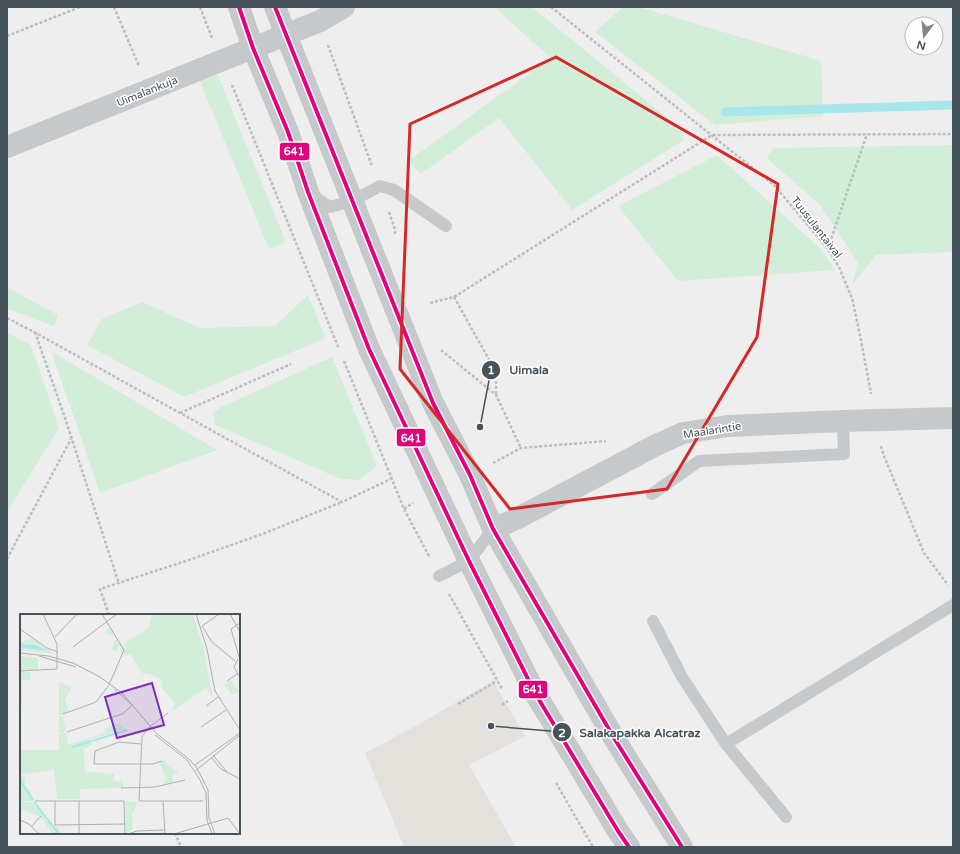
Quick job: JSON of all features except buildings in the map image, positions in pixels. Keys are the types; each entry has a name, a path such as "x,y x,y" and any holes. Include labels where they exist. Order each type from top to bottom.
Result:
{"main road":[{"path":"238,7 253,48 288,132 308,192 369,350 468,561 536,693 618,832 629,847"},
{"path":"275,7 433,403 470,475 492,529 614,738 682,847"}],"street":[{"name":"Uimalankuja","path":"7,147 320,21 344,7"},
{"name":"Maalarintie","path":"492,529 523,516 654,446 683,433 728,426 953,418"}],"lane":[{"path":"308,192 330,207 352,201 380,186 394,190 446,226"},
{"path":"652,494 699,461 844,454 843,421"},
{"path":"439,576 468,561 492,529"},
{"path":"726,744 953,605"},
{"path":"654,620 682,677 726,744 786,817"}],"path":[{"path":"7,36 80,7"},
{"path":"114,7 141,71"},
{"path":"200,7 222,61"},
{"name":"Tuusulantaival","path":"552,7 774,185 828,249 839,267 852,298 884,456 924,553 953,591"},
{"path":"320,21 380,186 396,236"},
{"path":"828,249 867,134"},
{"path":"430,303 454,297 712,135 953,134"},
{"path":"454,297 496,372 496,395 521,448"},
{"path":"7,318 342,502"},
{"path":"34,332 72,439 119,584"},
{"path":"435,345 496,395"},
{"path":"180,413 291,364"},
{"path":"7,559 72,439"},
{"path":"470,475 521,448 607,441"},
{"path":"109,614 100,589 119,584 265,533 342,502 391,479"},
{"path":"404,509 436,490"},
{"path":"458,704 497,681"},
{"path":"502,705 508,701"},
{"path":"175,834 181,847"}],"highlighted area":[{"path":"556,57 778,184 757,337 667,489 510,509 400,369 410,124"}],"shaded area":[{"path":"493,681 525,736 469,765 516,847 404,847 365,753 412,728"}],"green space":[{"path":"494,7 532,7 681,129 684,140 572,210 499,118 421,174 408,161 551,58"},
{"path":"623,7 639,7 821,61 823,116 715,125 595,32"},
{"path":"216,71 286,242 269,249 199,79"},
{"path":"953,145 953,252 876,255 852,285 858,263 820,205 767,158 773,148"},
{"path":"717,155 822,250 835,270 678,281 618,206"},
{"path":"7,287 58,315 54,326 7,309"},
{"path":"308,295 326,338 184,397 87,345 102,319 142,302 200,328 275,326"},
{"path":"7,333 31,345 59,428 7,512"},
{"path":"51,351 217,450 100,493"},
{"path":"332,357 377,466 359,480 341,479 215,425 213,414 221,407"}],"waterway":[{"path":"725,112 953,105"}],"transit line":[{"name":"641","path":"239,7 253,48 288,132 308,192 369,349 469,561 535,693 629,847"},
{"name":"641","path":"275,7 433,403 470,475 493,529 614,738 682,847"}],"place":[{"name":"Uimala","path":"480,427"},
{"name":"Salakapakka Alcatraz","path":"491,726"}]}
